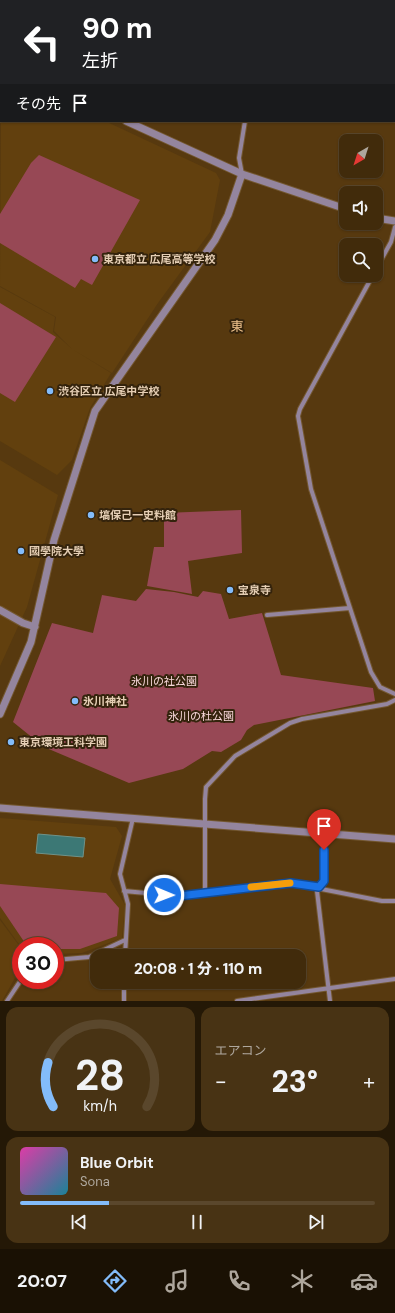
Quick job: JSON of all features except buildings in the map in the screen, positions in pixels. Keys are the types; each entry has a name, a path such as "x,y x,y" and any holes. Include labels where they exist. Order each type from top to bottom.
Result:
{"street":[{"path":"128,122 242,174 339,207"},
{"path":"0,714 31,642 54,540 94,411 215,240 228,214 242,174 240,158 245,122"},
{"path":"383,219 395,221"},
{"path":"383,256 391,242 395,227"},
{"path":"205,893 206,787 234,756 290,723 302,719 388,704 395,698 395,694 380,687 371,672 311,489 298,416 303,404 369,282"},
{"path":"267,615 350,608"},
{"path":"0,610 23,623 35,627"},
{"path":"0,808 395,839"},
{"path":"125,949 128,904 120,874 133,818"},
{"path":"324,834 324,881 317,891 330,1001"},
{"path":"124,891 179,896 291,883 319,887 382,901 395,902"},
{"path":"64,959 89,957 125,940"},
{"path":"237,1001 395,979"},
{"path":"7,1001 15,989"},
{"path":"124,989 124,1001"}],"shaded area":[{"name":"東京都立 広尾高等学校","path":"1,122 107,122 216,173 220,180 210,232 158,303 112,373 72,349 54,331 56,317 0,286"},
{"name":"渋谷区立 広尾中学校","path":"0,287 55,317 53,332 72,349 111,373 90,408 72,460 57,475 0,441"},
{"name":"國學院大學","path":"0,460 58,495 27,607 0,666"},
{"path":"0,818 116,827 122,836 110,879 125,905 122,938 82,953 64,954 64,937 14,937 0,918"},
{"path":"0,920 13,937 12,983 2,1001 0,1001"}],"green space":[{"path":"39,155 140,200 92,285 81,279 75,288 0,243 0,214 31,163"},
{"path":"0,303 56,337 15,402 0,393"},
{"path":"241,510 242,553 188,561 192,594 147,586 154,547 164,547 164,513"},
{"name":"氷川の社公園","path":"146,589 174,592 198,597 203,591 221,594 229,619 262,613 281,675 373,688 375,701 254,725 247,730 241,740 221,752 212,751 183,769 129,783 44,747 13,722 52,623 93,633 102,595 136,601"},
{"path":"0,884 106,893 119,908 117,936 80,949 64,949 64,937 21,937 0,906"}],"water":[{"path":"38,834 85,838 83,857 36,853"}],"slow traffic":[{"path":"251,887 290,883"}],"place":[{"name":"東京都立 広尾高等学校","path":"95,259"},
{"name":"渋谷区立 広尾中学校","path":"50,391"},
{"name":"塙保己一史料館","path":"91,515"},
{"name":"國學院大學","path":"21,551"},
{"name":"宝泉寺","path":"230,590"},
{"name":"氷川神社","path":"75,701"},
{"name":"東京環境工科学園","path":"11,742"}],"district":[{"name":"東","path":"237,326"}],"route":[{"path":"164,895 179,896 291,883 319,887 324,881 324,850"}],"park label":[{"name":"氷川の杜公園","path":"201,716"}]}
